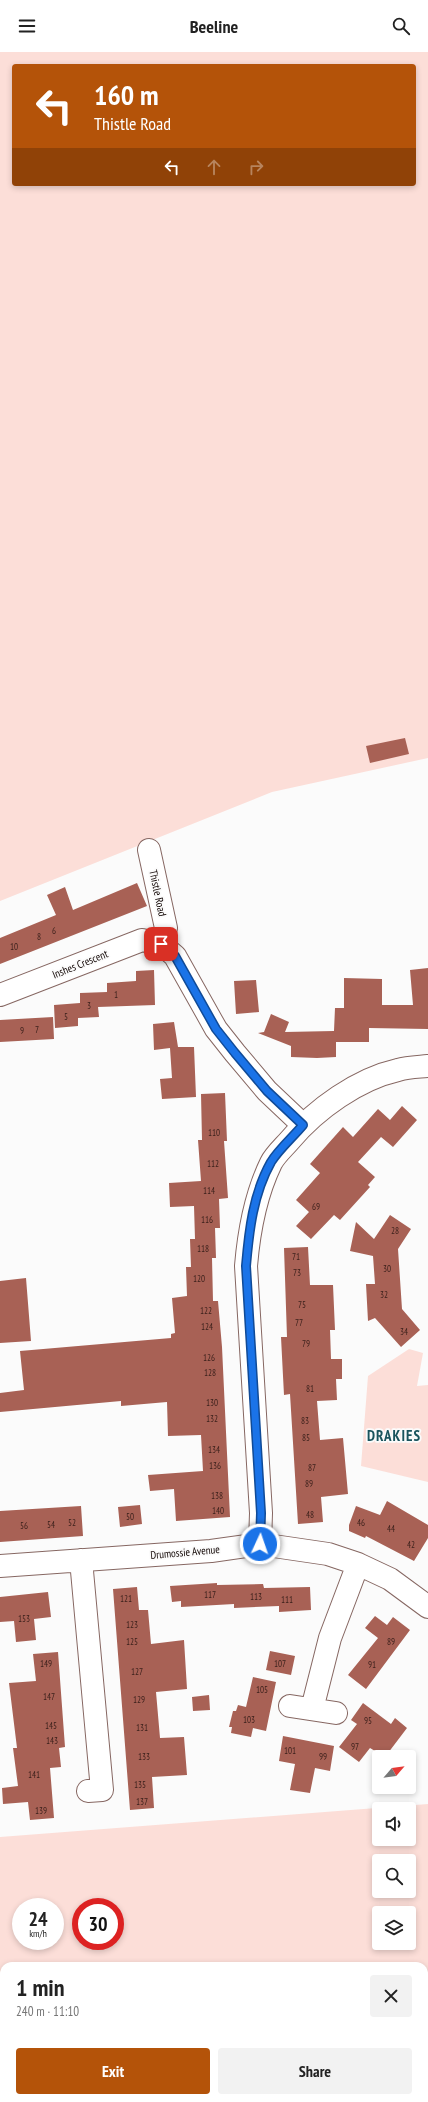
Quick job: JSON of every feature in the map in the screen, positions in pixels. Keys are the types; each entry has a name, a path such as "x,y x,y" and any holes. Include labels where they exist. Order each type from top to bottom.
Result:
{"street":[{"name":"Thistle Road","path":"150,850 166,928 161,944"},
{"name":"Inshes Crescent","path":"0,995 142,940 161,944"},
{"path":"161,944 175,956 216,1029 267,1091 303,1125"},
{"path":"260,1544 261,1513 246,1266 249,1229 256,1198 272,1162 303,1125 332,1100 363,1083 397,1070 428,1066"},
{"name":"Drumossie Avenue","path":"0,1566 211,1551 260,1544 328,1554 358,1564 390,1579 428,1607"},
{"path":"81,1560 102,1790 88,1791"},
{"path":"312,1709 330,1638 358,1564"},
{"path":"290,1706 336,1713"}],"shaded area":[{"path":"0,52 428,52 428,758 272,792 0,901"},
{"path":"409,1349 423,1353 417,1386 428,1385 428,1482 361,1466 368,1376"},
{"path":"428,1804 428,1962 0,1962 0,1837 372,1808 372,1846 416,1846 416,1805"}],"building":[{"path":"405,738 409,754 370,763 366,746"},
{"path":"137,883 147,906 0,964 0,938 56,915 47,895 65,887 73,910"},
{"path":"428,968 428,1029 369,1028 369,1042 336,1042 336,1057 317,1058 291,1057 291,1046 258,1033 264,1032 271,1014 289,1022 285,1032 334,1031 335,1008 344,1008 344,978 382,979 382,1005 413,1005 410,970"},
{"path":"154,970 155,1005 98,1007 99,1017 78,1018 78,1026 55,1028 54,1005 80,1003 80,993 107,992 107,983 136,981 136,971"},
{"path":"256,980 259,1012 236,1014 234,981"},
{"path":"53,1017 54,1039 0,1042 0,1020"},
{"path":"174,1022 178,1047 194,1047 196,1097 162,1099 160,1079 172,1078 170,1048 154,1050 153,1024"},
{"path":"225,1093 227,1141 224,1141 228,1198 219,1199 220,1228 215,1228 216,1258 212,1258 213,1301 218,1301 222,1347 230,1517 176,1521 174,1489 150,1491 148,1475 203,1471 201,1435 168,1436 167,1402 121,1406 121,1401 0,1412 0,1393 24,1390 20,1351 171,1338 171,1334 175,1333 172,1298 187,1296 186,1267 191,1267 190,1239 195,1239 194,1206 170,1207 169,1183 201,1181 198,1140 202,1140 201,1094"},
{"path":"402,1106 417,1120 393,1147 381,1137 358,1162 375,1177 368,1185 370,1187 340,1220 334,1215 311,1239 296,1226 309,1212 296,1200 320,1173 310,1164 343,1127 353,1137 378,1109 390,1120"},
{"path":"390,1215 411,1229 398,1249 402,1309 420,1330 401,1347 375,1318 368,1321 366,1284 375,1284 373,1256 350,1251 356,1222 374,1239"},
{"path":"308,1247 310,1285 333,1285 335,1330 330,1330 331,1359 342,1359 342,1379 336,1379 337,1400 317,1401 320,1440 343,1438 348,1494 321,1497 323,1522 298,1524 290,1394 284,1395 281,1337 287,1337 284,1248"},
{"path":"26,1278 31,1341 0,1343 0,1281"},
{"path":"387,1501 428,1525 428,1538 414,1561 366,1536 365,1538 349,1531 349,1525 356,1506 380,1515"},
{"path":"140,1505 142,1524 120,1527 118,1507"},
{"path":"81,1506 83,1536 0,1542 0,1511"},
{"path":"217,1583 217,1585 263,1584 264,1588 310,1587 311,1610 279,1612 279,1606 234,1608 234,1604 181,1607 181,1601 172,1602 170,1586"},
{"path":"137,1587 139,1610 148,1610 151,1644 184,1640 187,1689 156,1692 160,1738 184,1737 187,1775 152,1777 154,1808 130,1810 113,1589"},
{"path":"48,1592 51,1617 34,1619 36,1640 16,1642 14,1621 0,1622 0,1597"},
{"path":"375,1616 387,1625 393,1617 410,1630 366,1689 348,1675 378,1638 365,1628"},
{"path":"270,1651 295,1656 291,1675 266,1670"},
{"path":"58,1652 65,1747 59,1748 61,1767 50,1768 54,1818 30,1820 28,1802 3,1804 2,1788 18,1786 13,1748 17,1748 9,1683 36,1681 33,1654"},
{"path":"253,1677 276,1682 266,1731 253,1728 251,1737 231,1733 232,1727 229,1727 233,1711 236,1711 238,1705 246,1707"},
{"path":"209,1695 210,1710 193,1711 192,1697"},
{"path":"363,1703 391,1724 395,1718 407,1728 390,1750 373,1750 370,1748 359,1762 339,1747 357,1724 351,1720"},
{"path":"283,1736 334,1746 330,1771 315,1768 310,1793 290,1790 295,1764 279,1761"}],"district":[{"name":"DRAKIES","path":"394,1435"}],"route":[{"path":"161,944 175,956 216,1029 267,1091 303,1125 272,1162 256,1198 249,1229 246,1266 261,1513 260,1544"}]}
